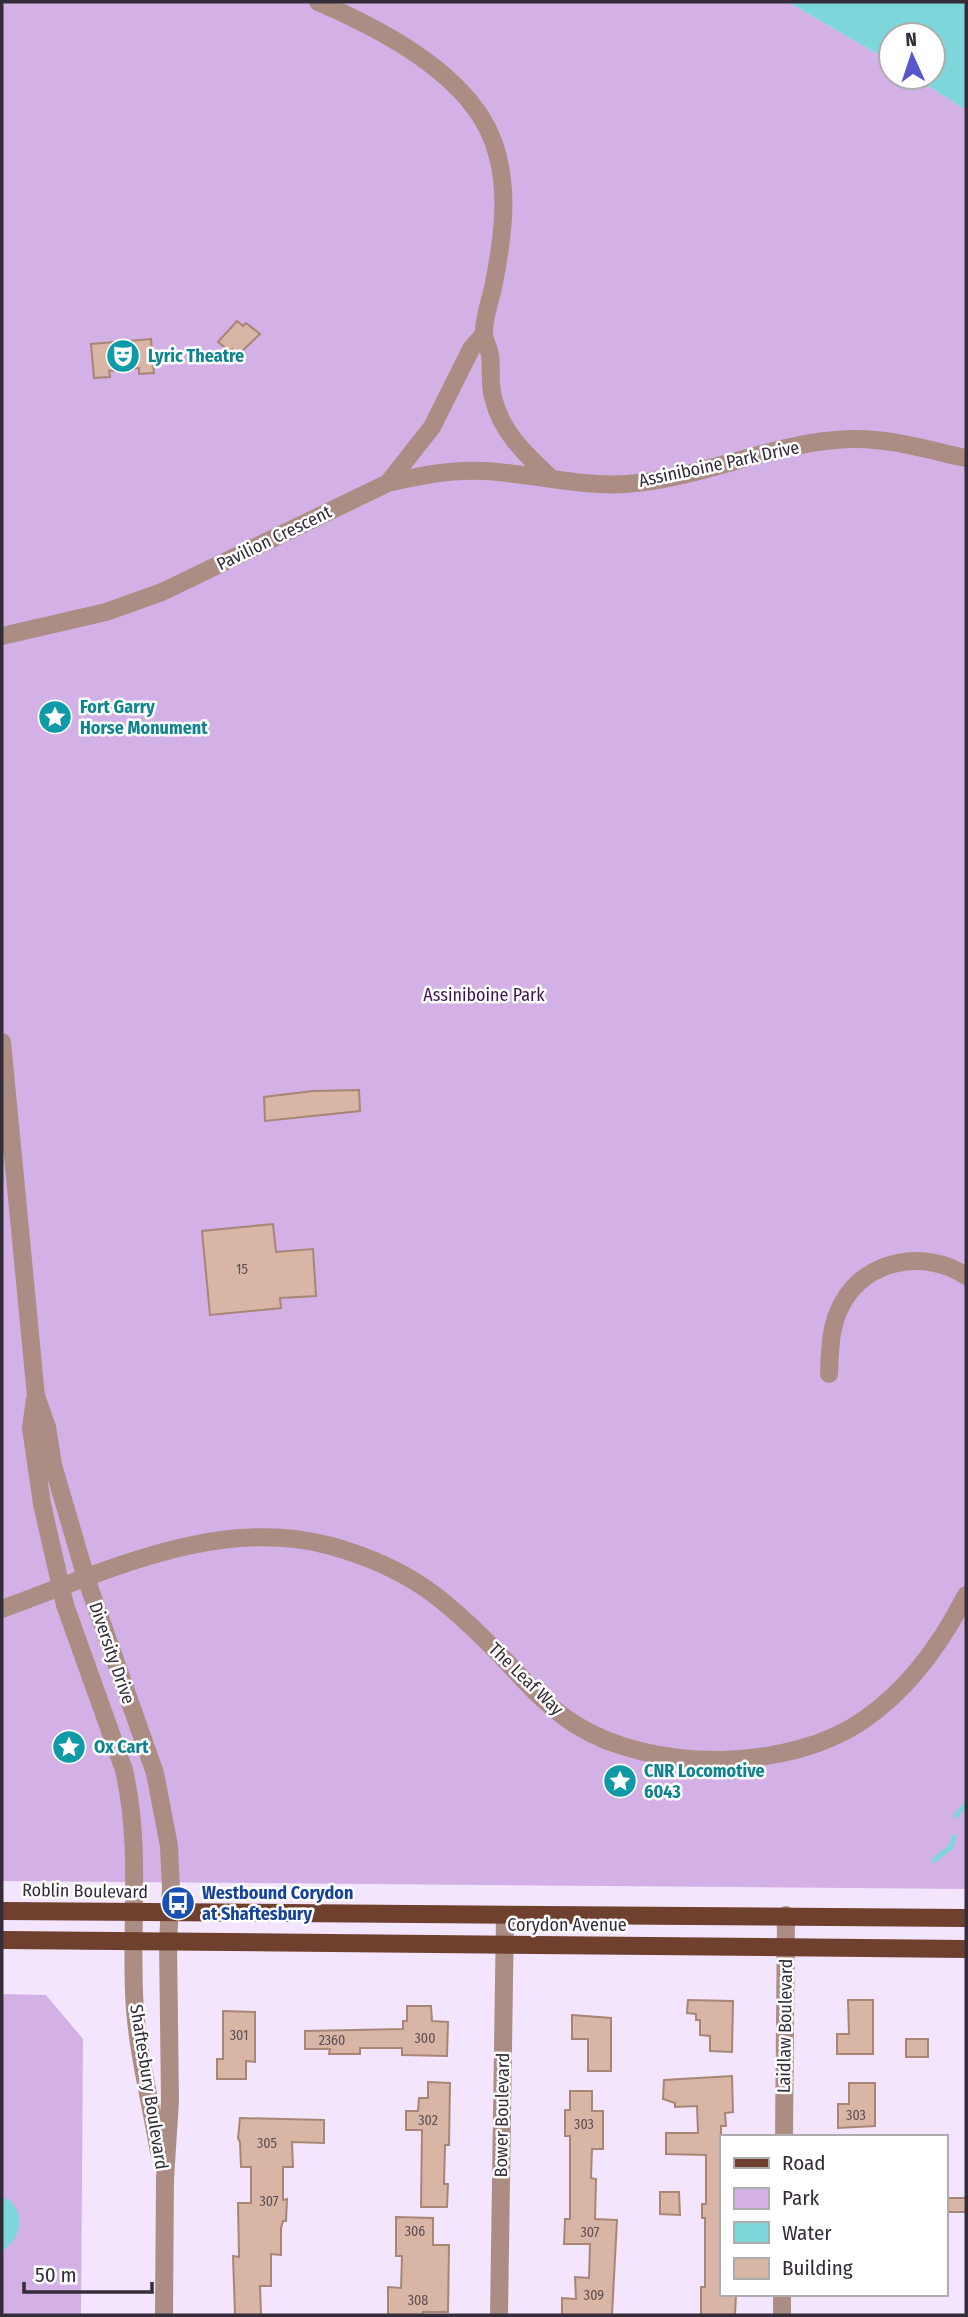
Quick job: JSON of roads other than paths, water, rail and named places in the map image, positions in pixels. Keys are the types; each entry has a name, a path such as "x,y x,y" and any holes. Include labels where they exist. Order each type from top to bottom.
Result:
{"main road":[{"name":"Roblin Boulevard","path":"2,1911 169,1913"},
{"name":"Corydon Avenue","path":"169,1913 966,1917"},
{"path":"2,1940 168,1942"},
{"name":"Corydon Avenue","path":"168,1942 317,1941 505,1946 966,1949"}],"street":[{"path":"318,2 384,35 441,73 470,102 490,135 497,153 502,186 503,225 484,334 490,355 493,397 498,413 519,446 551,478"},
{"path":"388,483 432,427 471,349 484,334"},
{"name":"Assiniboine Park Drive","path":"551,478 585,483 631,484 807,445 851,439 897,442 966,458"},
{"name":"Pavilion Crescent","path":"2,636 106,612 162,592 388,483 462,471 551,478"},
{"name":"Diversity Drive","path":"2,1042 36,1396 47,1427 53,1465 86,1578 158,1784 169,1846 169,1913"},
{"path":"829,1374 831,1334 835,1318 843,1301 868,1276 883,1266 914,1261 947,1265 966,1276"},
{"name":"Diversity Drive","path":"36,1396 31,1428 42,1504 61,1588 124,1769 130,1796 134,1826 135,1912"},
{"name":"The Leaf Way","path":"2,1609 163,1552 216,1542 288,1539 330,1546 395,1569 434,1592 555,1710 577,1726 602,1739 653,1754 713,1760 767,1755 796,1749 821,1742 862,1721 883,1706 913,1674 948,1627 966,1595"},
{"name":"Shaftesbury Boulevard","path":"135,1912 134,1993 138,2035 165,2179"},
{"name":"Shaftesbury Boulevard","path":"164,2315 165,2179 170,2101 169,1913"},
{"name":"Bower Boulevard","path":"499,2315 505,1915"},
{"name":"Laidlaw Boulevard","path":"784,2135 786,1915"},
{"path":"782,2296 782,2315"}],"water":[{"path":"788,2 966,2 966,110 936,91 947,91 947,21 877,21 877,54"},
{"path":"2,2196 15,2207 19,2223 15,2238 2,2251"}],"waterway":[{"path":"956,1816 966,1804"},
{"path":"934,1860 951,1847 954,1837"}],"place":[{"name":"Lyric Theatre","path":"123,356"},
{"name":"Fort Garry Horse Monument","path":"55,717"},
{"name":"Ox Cart","path":"69,1747"},
{"name":"CNR Locomotive 6043","path":"620,1781"},
{"name":"Westbound Corydon at Shaftesbury","path":"178,1903"}],"park label":[{"name":"Assiniboine Park","path":"484,995"}]}
